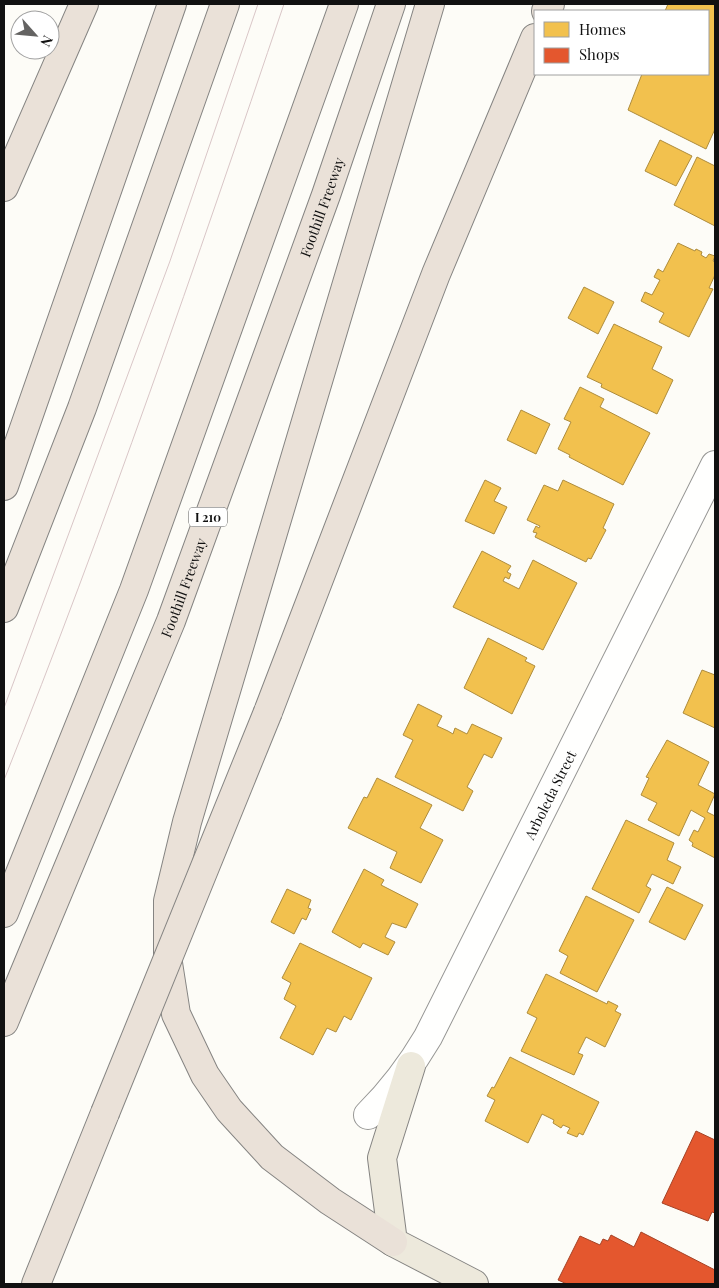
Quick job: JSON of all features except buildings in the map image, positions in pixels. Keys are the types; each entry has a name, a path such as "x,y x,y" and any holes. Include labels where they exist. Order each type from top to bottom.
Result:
{"highway":[{"path":"4,187 84,4"},
{"path":"4,486 172,4"},
{"path":"4,608 82,408 225,4"},
{"path":"4,913 134,590 344,4"},
{"name":"Foothill Freeway","path":"4,1022 171,621 326,195 392,4"},
{"path":"393,1242 330,1201 272,1157 229,1110 209,1081 176,1014 168,964 168,901 187,822 430,4"},
{"path":"36,1284 268,712 436,274 534,40"}],"main road":[{"path":"411,1066 382,1158 393,1242 474,1284"}],"street":[{"name":"Arboleda Street","path":"368,1115 411,1066 428,1037 715,465"}],"tram line":[{"path":"4,708 170,261 258,4"},
{"path":"4,780 114,491 284,4"}]}
